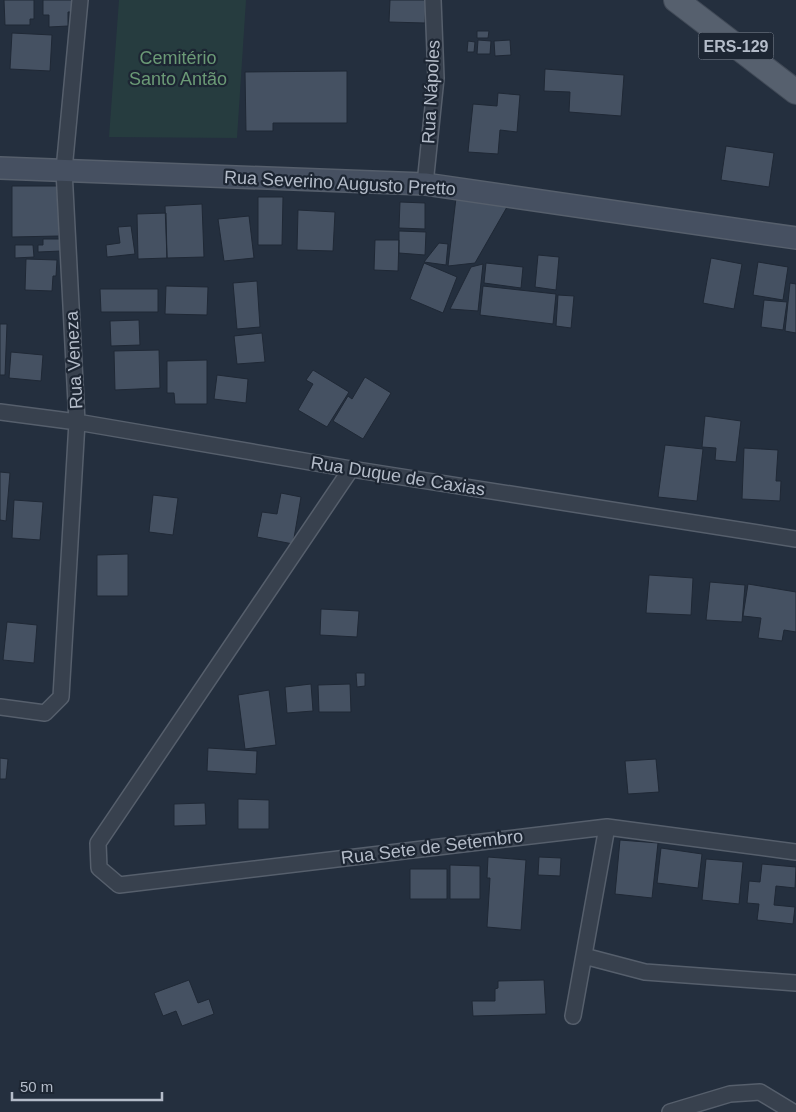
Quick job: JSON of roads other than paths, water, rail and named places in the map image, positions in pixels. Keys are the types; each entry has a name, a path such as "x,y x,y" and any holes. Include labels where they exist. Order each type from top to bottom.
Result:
{"main road":[{"name":"ERS-129","path":"676,0 796,92"}],"street":[{"name":"Rua Veneza","path":"0,708 45,713 61,696 77,422 64,170 80,0"},
{"name":"Rua Nápoles","path":"425,184 436,78 433,0"},
{"name":"Rua Severino Augusto Pretto","path":"0,168 425,184 796,238"},
{"name":"Rua Duque de Caxias","path":"0,412 77,422 351,469 796,539"},
{"name":"Rua Sete de Setembro","path":"351,469 98,843 99,868 119,884 607,827 796,852"},
{"path":"573,1016 607,827"},
{"path":"584,956 645,972 796,983"},
{"path":"670,1112 730,1094 760,1092 793,1112"}],"park label":[{"name":"Cemitério Santo Antão","path":"178,68"}]}
